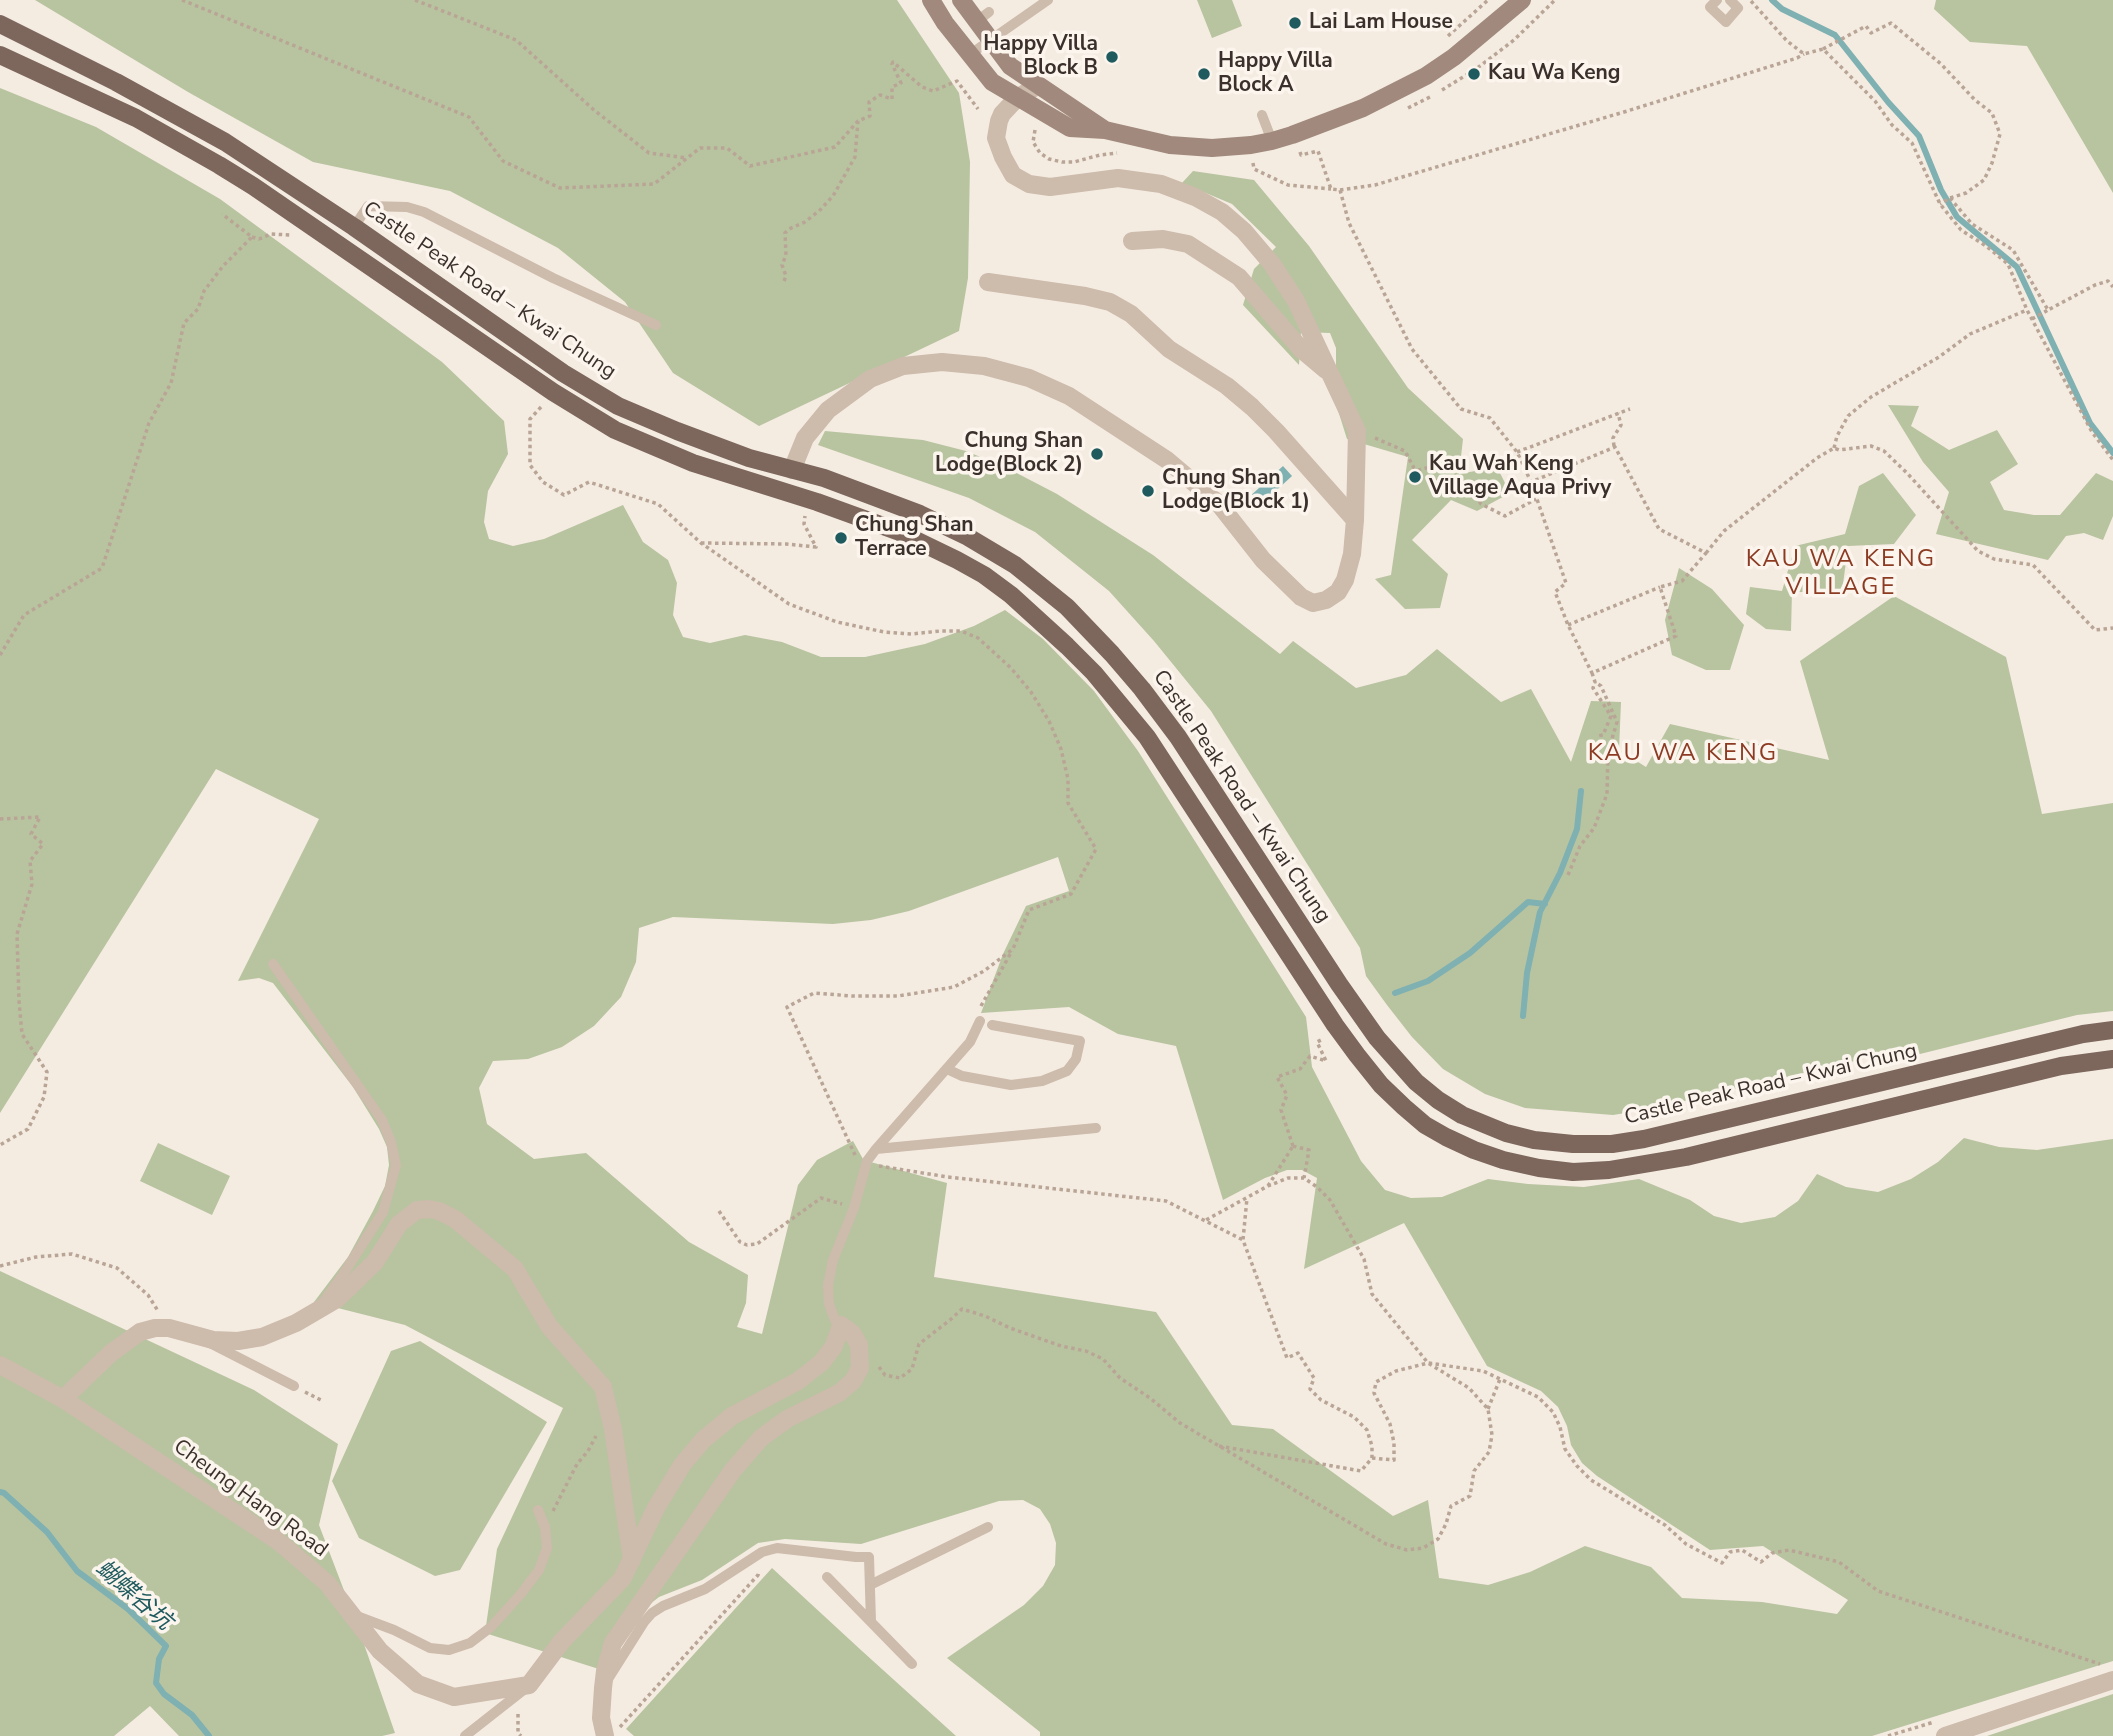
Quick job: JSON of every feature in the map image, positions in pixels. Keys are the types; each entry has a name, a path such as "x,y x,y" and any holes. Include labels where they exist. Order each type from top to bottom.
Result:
{"main road":[{"path":"931,0 969,55 992,82 1070,128 1105,130 1160,143 1212,148 1272,141 1363,108 1426,76 1475,40 1522,0"},
{"path":"961,0 983,17 991,40 1010,66 1105,130"},
{"name":"Castle Peak Road – Kwai Chung","path":"0,24 188,120 354,227 591,391 618,406 749,458 843,485 944,524 1015,565 1067,607 1112,654 1160,712 1377,1038 1406,1072 1438,1100 1483,1125 1534,1140 1612,1144 1644,1139 2083,1034 2113,1030"},
{"path":"0,55 136,118 219,164 593,418 668,453 886,527 957,559 1011,595 1067,646 1120,702 1147,737 1335,1025 1381,1085 1415,1116 1446,1137 1503,1160 1539,1168 1573,1172 1609,1170 1732,1146 2061,1066 2113,1059"},
{"path":"1010,66 1017,98"}],"street":[{"path":"792,470 804,438 828,410 870,379 903,366 942,362 984,366 1029,378 1069,396 1167,460 1219,504 1283,581 1301,597 1313,603 1326,600 1338,592 1345,580 1352,554 1357,430 1296,301 1272,264 1244,231 1222,212 1195,197 1161,184 1118,178 1050,187 1029,184 1013,175 996,138 999,121 1017,98 1037,86"},
{"path":"1132,241 1163,239 1188,244 1239,277 1301,349 1329,372"},
{"path":"988,282 1085,296 1110,302 1131,314 1170,349 1227,386 1252,407 1355,520"},
{"path":"63,1399 111,1353 141,1332 169,1328 213,1340 238,1342 262,1337 296,1323 337,1299 375,1262 399,1224 417,1210 439,1211 455,1219 515,1269 549,1326 603,1387 613,1429 632,1560"},
{"path":"524,1690 562,1641 622,1578 656,1508 682,1465 703,1440 732,1416 798,1381 822,1362 834,1346 841,1325 852,1333 859,1345 860,1368 853,1381 839,1393 787,1419 761,1438 733,1469 613,1643 605,1671 601,1718 610,1735"},
{"name":"Cheung Hang Road","path":"0,1365 63,1399 278,1541 327,1583 380,1651 418,1684 453,1697 524,1690"},
{"path":"1945,1736 2111,1673"}],"lane":[{"path":"969,55 1048,0"},
{"path":"1717,0 1710,7 1726,22 1738,8 1730,0"},
{"path":"1262,115 1272,141"},
{"path":"354,227 368,206 407,207 424,212 553,278 656,325"},
{"path":"786,492 792,470"},
{"path":"273,964 382,1120 396,1165 383,1212 319,1310"},
{"path":"841,1325 835,1320 829,1304 828,1285 833,1260 866,1164 876,1149 970,1042 980,1021"},
{"path":"947,1069 962,1076 1011,1085 1042,1081 1067,1071 1076,1059 1080,1041 992,1025"},
{"path":"876,1149 1096,1128"},
{"path":"195,1335 293,1386"},
{"path":"352,1614 394,1630 430,1648 449,1650 470,1643 491,1627 539,1570 547,1548 545,1527 538,1510"},
{"path":"870,1585 988,1527"},
{"path":"603,1688 652,1613 705,1589 762,1552 777,1548 869,1557 871,1622"},
{"path":"827,1577 912,1664"},
{"path":"465,1736 524,1690"}],"path":[{"path":"182,0 469,117 503,161 559,188 654,184 700,148 727,148 750,166 835,147 858,121 870,116 869,102 880,95 892,99 892,87 901,83 893,62 922,88 933,92 957,82 978,109"},
{"path":"415,0 516,40 594,110 649,153 687,158"},
{"path":"1444,39 1488,0"},
{"path":"1751,0 1787,41 1804,54"},
{"path":"1253,163 1254,169 1288,185 1340,190 1375,185 1797,58 1823,49 1866,26 1871,33 1891,23 1941,64 1975,100 1992,113 2000,134 1984,180 1942,203"},
{"path":"1823,49 1875,101 1892,125 1912,143 1942,203 1961,230 2008,264 2027,310 2092,432 2113,460"},
{"path":"784,281 786,276 782,265 786,255 785,233 820,211 834,196 855,157 858,121"},
{"path":"1300,152 1301,155 1318,150 1331,189"},
{"path":"1340,190 1349,223 1412,349 1461,409 1490,418 1517,452 1531,482 1566,583 1555,592 1592,673 1595,682 1593,688 1611,716 1603,735 1597,736"},
{"path":"1950,198 1972,223 2013,250 2047,311"},
{"path":"222,214 252,237 259,239 271,234 291,235"},
{"path":"0,654 24,615 102,568 149,423 171,383 184,323 198,309 204,291 223,266 252,237"},
{"path":"2033,318 2095,285 2108,281 2113,287"},
{"path":"1568,625 1660,587 1682,581 1724,531 1817,458 1834,448 1848,416 1871,397 1939,357 1970,334 2027,310"},
{"path":"543,404 530,419 530,465 543,482 564,495 589,482 658,504 701,543 789,604 837,622 884,632 912,634 961,631 978,638 1011,668 1031,692 1049,721 1061,749 1068,779 1068,803 1096,849 1071,894 1029,910 1013,949 984,971 954,987 898,996 814,993 787,1007 857,1160 866,1164 948,1177 1166,1201 1243,1240"},
{"path":"1517,452 1630,409"},
{"path":"1618,413 1621,425 1613,438 1615,447 1659,529 1706,553"},
{"path":"1357,430 1405,451 1414,468 1419,470 1430,467 1431,480 1467,483 1480,504 1504,516 1537,499"},
{"path":"1834,448 1839,450 1871,446 1884,451 1907,472 1978,551 1994,559 2033,565 2095,630 2113,628"},
{"path":"1531,482 1615,447"},
{"path":"701,543 816,547 804,524 805,513"},
{"path":"1592,673 1676,636 1660,587"},
{"path":"1568,875 1580,846 1594,828 1607,794 1608,752 1616,722 1601,686 1595,682"},
{"path":"0,819 40,817 32,834 43,844 30,861 32,884 17,934 22,1034 47,1072 44,1097 28,1129 0,1144"},
{"path":"1293,1146 1280,1110 1287,1096 1277,1077 1300,1069 1310,1056 1326,1061 1317,1042 1321,1040"},
{"path":"1293,1146 1309,1150 1304,1178"},
{"path":"1268,1186 1293,1146"},
{"path":"1206,1220 1268,1186 1288,1178 1304,1178 1330,1200 1364,1259 1372,1294 1427,1363 1469,1388 1488,1409"},
{"path":"719,1211 740,1242 747,1245 757,1244 821,1198 853,1208"},
{"path":"1217,1446 1361,1471 1372,1458 1372,1446 1367,1430 1354,1416 1321,1400 1310,1389 1314,1378 1298,1353 1287,1359 1243,1240 1247,1198"},
{"path":"0,1266 36,1257 72,1254 117,1268 148,1295 169,1328"},
{"path":"873,1358 885,1375 900,1378 912,1370 919,1343 962,1309 1061,1346 1086,1351 1103,1359 1120,1378 1180,1423 1217,1446 1386,1544 1407,1550 1423,1548 1438,1539 1451,1506 1470,1496 1474,1471 1489,1452 1492,1435 1488,1409 1500,1379"},
{"path":"1372,1458 1394,1460 1390,1424 1374,1393 1376,1382 1396,1371 1427,1363 1483,1371 1538,1397 1553,1412 1565,1449 1591,1480 1665,1525 1686,1544 1722,1563 1730,1552 1742,1550 1761,1562 1772,1553 1789,1550 1839,1562 1878,1591 2111,1673"},
{"path":"545,1527 577,1464 594,1438 604,1429 613,1429"},
{"path":"610,1735 758,1575 762,1552"},
{"path":"521,1736 519,1733 524,1690"}],"green space":[{"path":"35,0 897,0 959,93 970,162 968,278 959,331 759,426 673,373 625,302 558,248 450,191 313,162 188,92"},
{"path":"1197,0 1232,0 1242,26 1212,38"},
{"path":"1936,0 2113,0 2113,193 2027,46 1970,42 1934,9"},
{"path":"0,88 96,127 220,199 442,362 504,421 508,454 488,491 484,522 489,539 513,546 544,539 623,505 643,542 668,560 677,583 673,615 683,637 710,643 745,635 782,642 821,657 865,657 925,644 974,626 1005,610 1043,639 1094,691 1138,751 1306,1017 1312,1067 1361,1161 1385,1190 1411,1198 1442,1197 1488,1179 1584,1187 1639,1179 1690,1200 1714,1216 1741,1223 1775,1217 1798,1201 1817,1174 1846,1187 1878,1192 1911,1179 1938,1162 1964,1138 1999,1147 2037,1150 2113,1139 2113,1661 1872,1736 1040,1736 1040,1732 947,1658 1024,1605 1043,1586 1055,1565 1056,1543 1050,1524 1040,1509 1023,1500 999,1501 861,1544 785,1539 758,1543 702,1580 659,1597 640,1612 602,1670 485,1633 497,1549 563,1408 405,1325 314,1302 348,1257 385,1186 389,1165 387,1147 353,1087 273,983 259,978 238,981 319,819 216,769 0,1113","holes":["1058,857 1069,891 1026,906 1003,954 981,1013 1069,1007 1118,1034 1176,1046 1223,1200 1287,1170 1302,1170 1317,1178 1304,1269 1404,1223 1487,1366 1541,1391 1558,1407 1567,1426 1571,1445 1582,1463 1597,1476 1710,1550 1763,1546 1848,1600 1837,1614 1762,1602 1682,1598 1651,1567 1585,1546 1530,1572 1488,1585 1439,1578 1428,1500 1393,1516 1273,1429 1232,1425 1156,1312 934,1277 947,1183 867,1161 863,1159 853,1141 817,1160 798,1185 762,1334 737,1327 746,1303 748,1275 689,1242 586,1153 534,1159 487,1124 479,1088 493,1061 528,1059 562,1047 594,1026 621,997 636,962 639,928 673,917 833,924 871,920 909,911"]},
{"path":"1193,171 1254,180 1309,246 1408,388 1463,439 1459,474 1497,467 1510,493 1477,511 1451,500 1412,540 1448,574 1440,608 1405,609 1375,579 1391,575 1408,457 1347,439 1336,404 1336,348 1330,333 1301,332 1299,365 1243,305 1254,269 1276,247 1232,204 1182,183"},
{"path":"1888,405 1919,406 1911,426 1949,450 1997,430 2018,464 1990,482 2004,510 2034,515 2060,515 2096,473 2113,481 2113,516 2103,540 2084,533 2066,536 2048,560 1936,534 1949,492 1923,462"},
{"path":"825,431 923,440 966,451 1007,468 1057,494 1153,555 1280,654 1293,641 1356,688 1406,675 1437,649 1501,702 1531,689 1571,762 1591,701 1621,702 1619,750 1646,767 1670,724 1829,760 1800,661 1894,596 2006,657 2042,814 2113,803 2113,1011 2077,1015 1920,1054 1889,1053 1650,1109 1613,1115 1525,1108 1485,1094 1443,1069 1412,1037 1387,1005 1366,976 1360,948 1211,711 1109,591 1035,532 969,498 818,445"},
{"path":"1883,473 1916,515 1894,544 1848,546 1842,592 1792,592 1791,631 1766,629 1746,614 1750,587 1782,591 1795,546 1845,534 1859,486"},
{"path":"1679,568 1712,589 1744,625 1730,670 1706,670 1672,655 1665,620"},
{"path":"158,1143 230,1176 212,1215 140,1181"},
{"path":"0,1271 254,1390 338,1444 319,1525 395,1733 382,1736 179,1736 150,1706 114,1736 0,1736"},
{"path":"420,1341 547,1422 460,1570 435,1576 359,1538 332,1481 391,1351"},
{"path":"772,1568 956,1736 634,1736 626,1729"},
{"path":"2113,1694 2113,1736 1987,1736"}],"water":[{"path":"1283,466 1292,476 1256,509 1247,499"}],"waterway":[{"path":"1772,0 1782,9 1835,35 1919,136 1941,190 1957,217 2017,267 2090,423 2113,453"},
{"path":"1523,1016 1527,973 1540,912 1560,873 1577,829 1581,791"},
{"path":"1395,993 1428,981 1470,953 1528,902 1545,904"},
{"name":"蝴蝶谷坑","path":"0,1492 47,1532 77,1571 128,1609 166,1646 159,1659 156,1683 164,1694 192,1715 209,1736"}],"place":[{"name":"Lai Lam House","path":"1295,23"},
{"name":"Happy Villa Block B","path":"1112,57"},
{"name":"Happy Villa Block A","path":"1204,74"},
{"name":"Kau Wa Keng","path":"1474,74"},
{"name":"Chung Shan Lodge(Block 2)","path":"1097,454"},
{"name":"Kau Wah Keng Village Aqua Privy","path":"1415,477"},
{"name":"Chung Shan Lodge(Block 1)","path":"1148,491"},
{"name":"Chung Shan Terrace","path":"841,538"}],"district":[{"name":"KAU WA KENG VILLAGE","path":"1841,574"},
{"name":"KAU WA KENG","path":"1683,754"}]}
